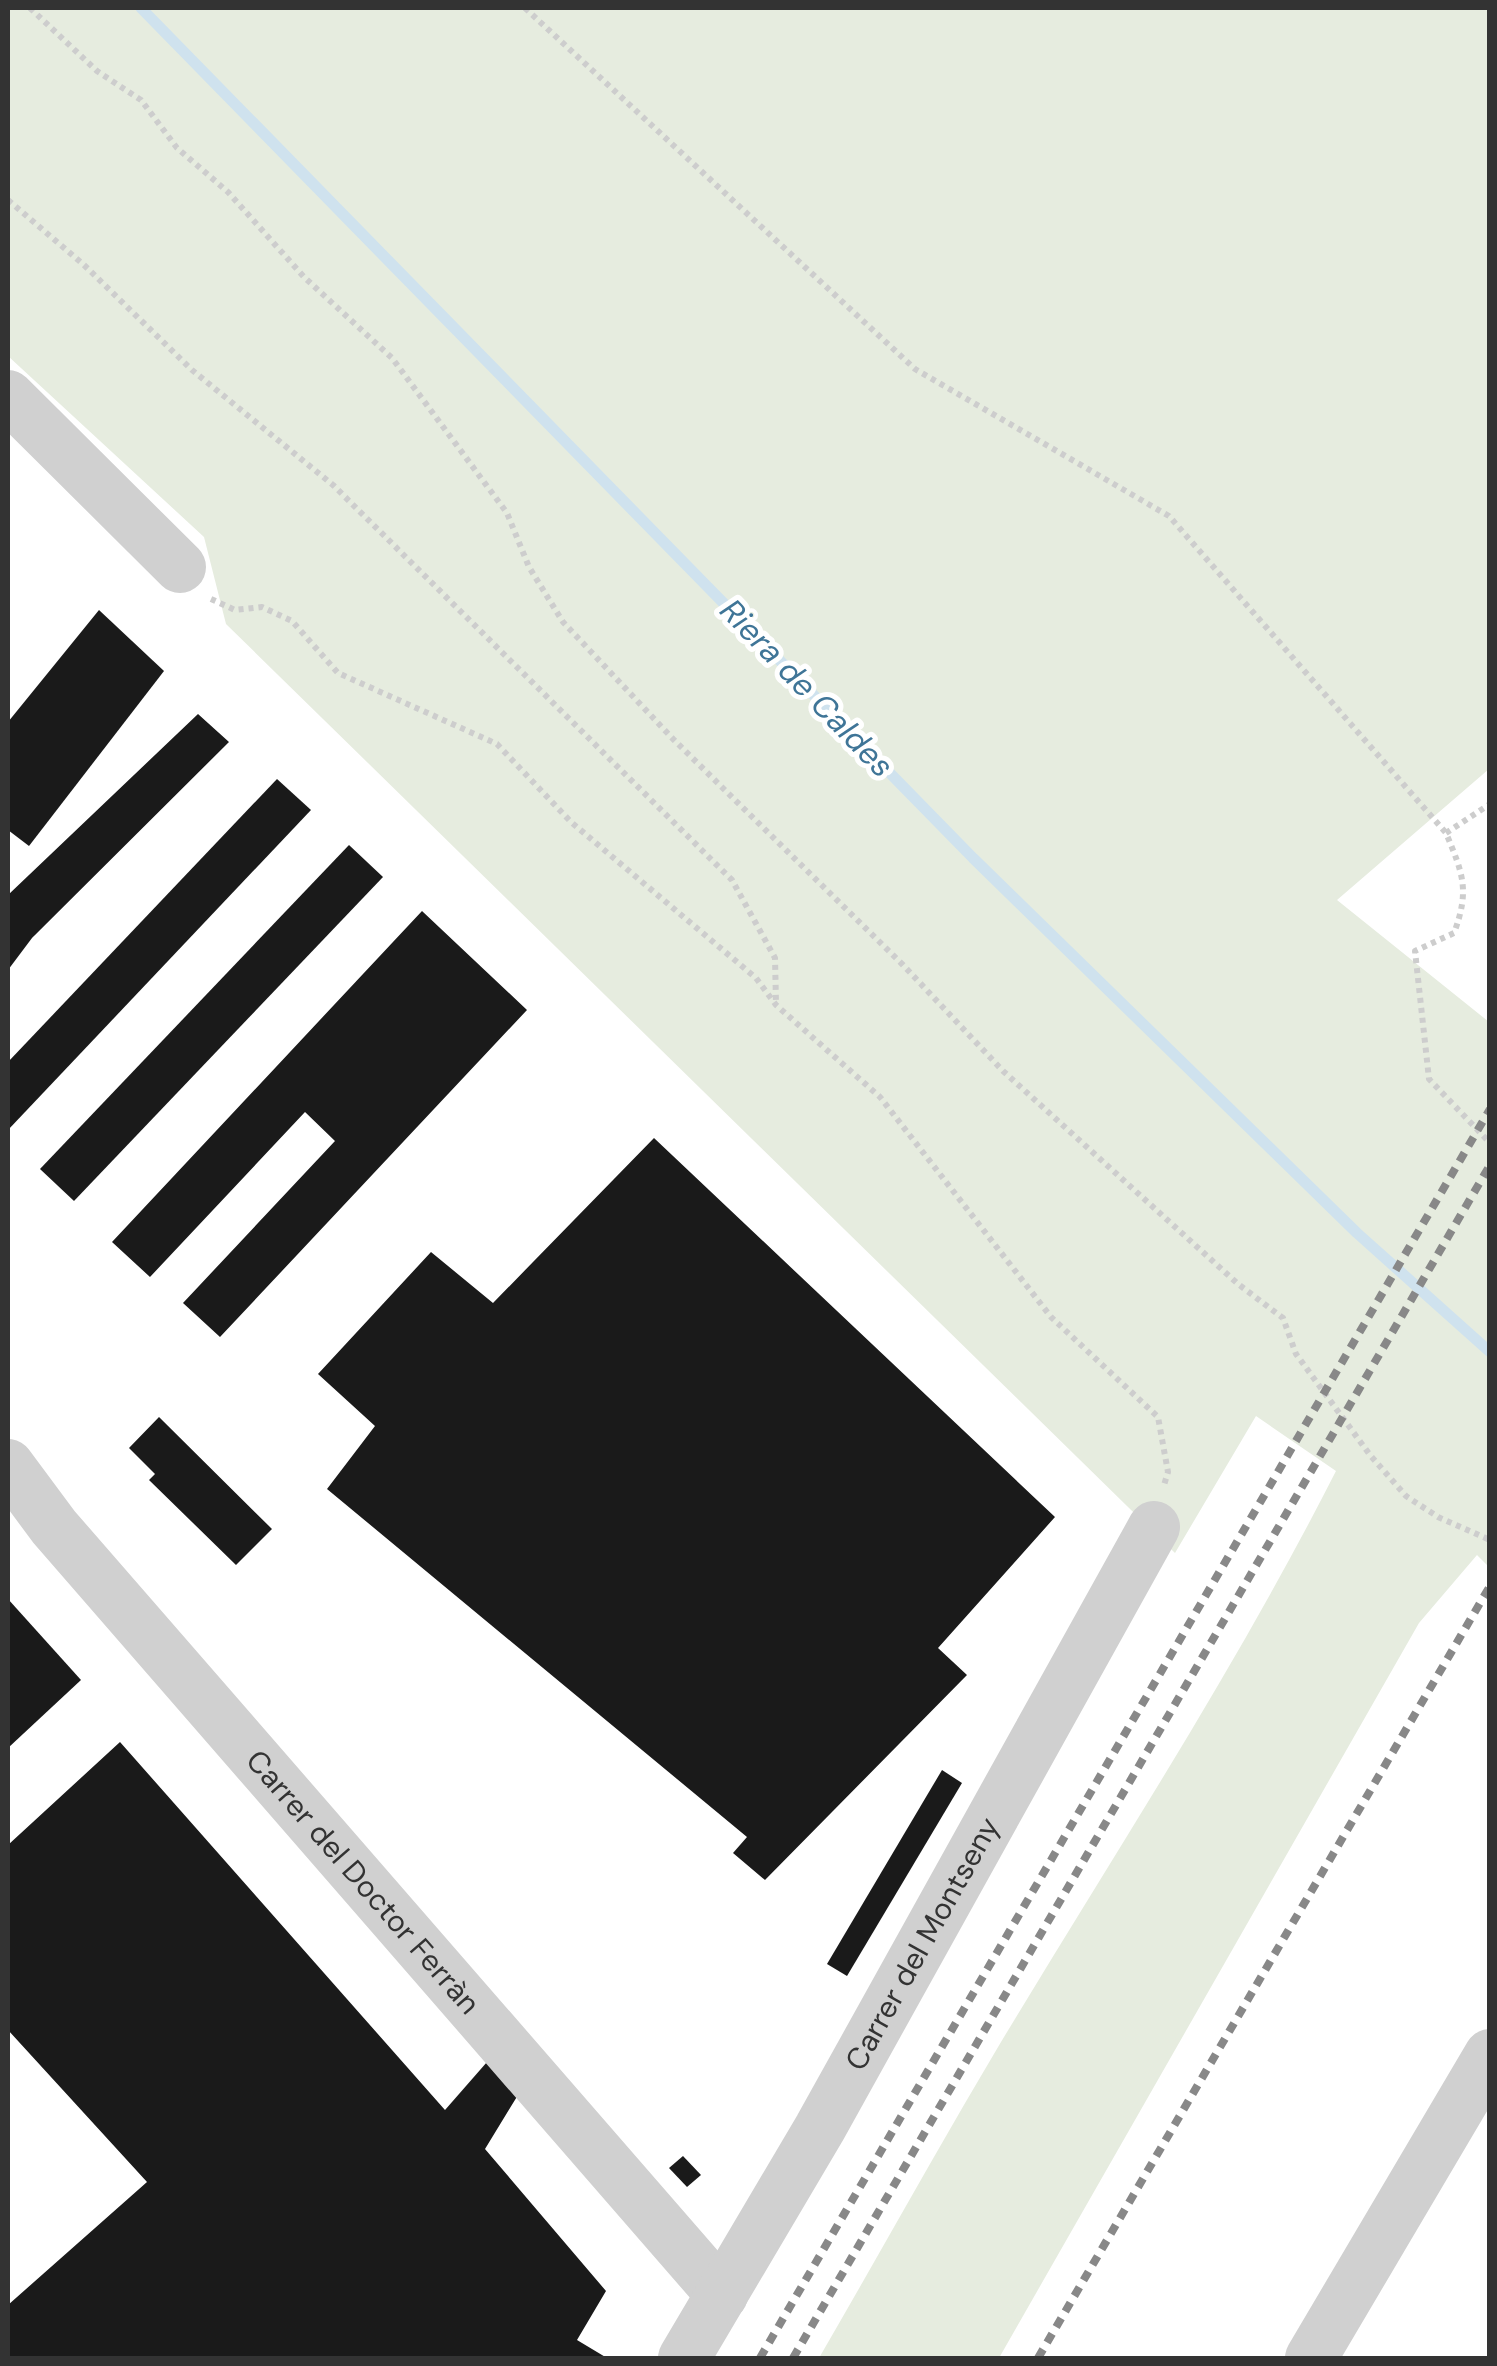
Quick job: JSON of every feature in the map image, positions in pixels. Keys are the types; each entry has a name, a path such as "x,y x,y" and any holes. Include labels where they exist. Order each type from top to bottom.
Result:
{"street":[{"path":"8,396 180,566"},
{"name":"Carrer del Doctor Ferràn","path":"8,1465 80,1557 722,2295"},
{"name":"Carrer del Montseny","path":"684,2358 830,2110 1154,1527"},
{"path":"1310,2358 1490,2055"}],"path":[{"path":"30,8 97,71 141,100 177,148 228,192 304,277 392,358 507,513 530,566 563,622 674,740 903,964 1002,1071 1238,1284 1282,1318 1296,1354 1370,1455 1406,1496 1438,1517 1490,1540"},
{"path":"525,8 915,369 1169,516 1446,833 1463,874 1465,904 1454,933 1415,951 1429,1079 1490,1143"},
{"path":"8,200 84,264 192,370 333,486 732,880 774,958 776,1004"},
{"path":"180,566 196,591 222,604 235,610 262,606 292,620 338,673 498,744 571,822 756,978 776,1004 880,1096 1051,1317 1158,1417 1168,1472 1154,1527"},
{"path":"1446,833 1490,804"}],"shaded area":[{"path":"8,8 1489,8 1489,769 1337,900 1489,1022 1489,1567 1477,1555 1419,1623 999,2358 819,2358 1001,2042 1216,1688 1336,1471 1256,1416 1175,1553 226,624 204,537 8,356"}],"building":[{"path":"99,610 164,671 29,846 8,830 8,722"},
{"path":"198,714 229,742 32,938 8,970 8,895"},
{"path":"277,779 311,810 8,1130 8,1062"},
{"path":"349,845 383,877 74,1201 40,1169"},
{"path":"422,911 527,1010 220,1337 183,1303 335,1141 305,1112 150,1277 112,1242"},
{"path":"654,1138 1055,1517 938,1648 967,1675 765,1880 733,1853 747,1837 327,1489 375,1426 318,1374 431,1252 493,1303"},
{"path":"159,1417 272,1529 236,1565 149,1480 155,1474 129,1448"},
{"path":"8,1599 81,1680 8,1748"},
{"path":"120,1742 445,2110 487,2062 518,2095 485,2149 606,2291 577,2340 607,2358 8,2358 8,2305 147,2182 8,2030 8,1845"},
{"path":"942,1770 962,1783 847,1976 827,1964"},
{"path":"683,2156 701,2175 687,2187 669,2168"}],"waterway":[{"name":"Riera de Caldes","path":"141,8 973,858 1357,1233 1490,1352"}],"railway":[{"path":"760,2358 1490,1109"},
{"path":"793,2358 1490,1165"},
{"path":"1038,2358 1490,1586"}]}
